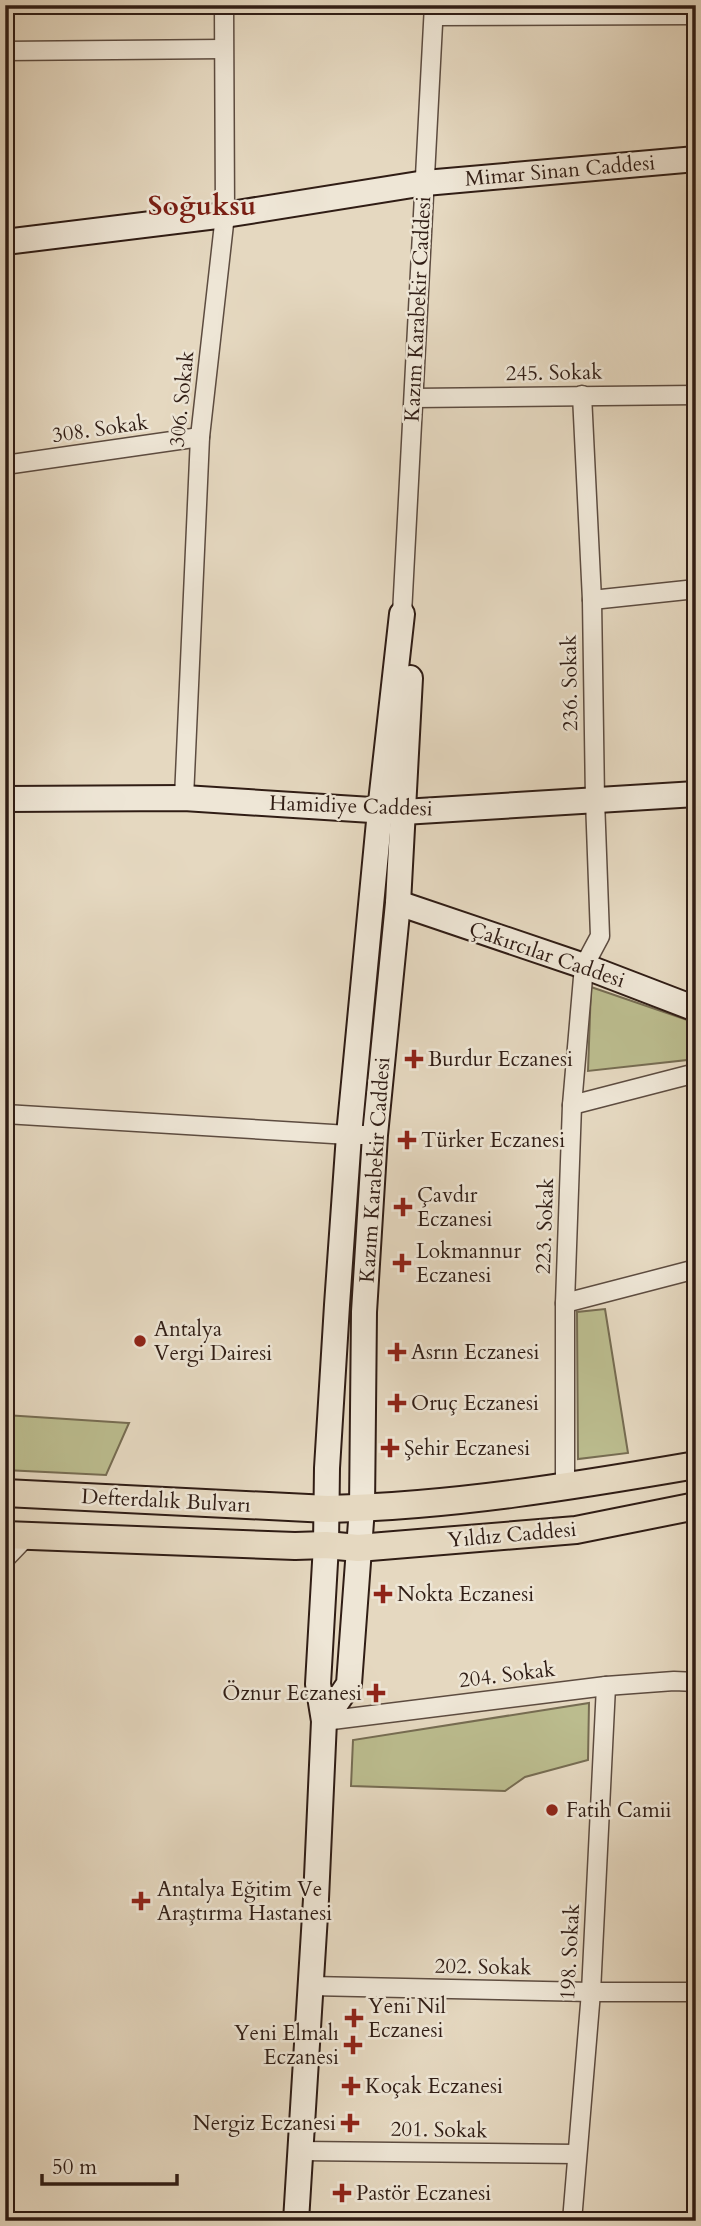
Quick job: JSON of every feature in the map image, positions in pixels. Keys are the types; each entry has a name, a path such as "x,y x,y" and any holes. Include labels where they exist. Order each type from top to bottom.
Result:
{"main road":[{"name":"Yıldız Caddesi","path":"328,1509 565,1488 696,1465"},
{"name":"Defterdalık Bulvarı","path":"5,1493 328,1509"},
{"name":"Yıldız Caddesi","path":"326,1545 358,1548 576,1530 696,1506"},
{"name":"Defterdalık Bulvarı","path":"16,1536 326,1545"}],"street":[{"name":"306. Sokak","path":"184,798 200,437 225,215 224,5"},
{"path":"434,11 696,15"},
{"name":"Kazım Karabekir Caddesi","path":"296,2221 324,1720 318,1684 328,1509 328,1454 349,1135 410,676 402,614 434,11"},
{"path":"5,51 223,49"},
{"name":"Mimar Sinan Caddesi","path":"5,242 225,215 425,183 696,159"},
{"name":"236. Sokak","path":"582,395 592,600 600,936 584,966"},
{"name":"245. Sokak","path":"414,398 696,395"},
{"name":"308. Sokak","path":"5,465 200,437"},
{"path":"592,600 696,589"},
{"name":"Hamidiye Caddesi","path":"5,799 184,798 392,812 696,794"},
{"name":"Kazım Karabekir Caddesi","path":"324,1720 349,1684 362,1508 364,1312 375,1135 398,903 392,812"},
{"name":"Çakırcılar Caddesi","path":"398,903 584,966 696,1009"},
{"name":"223. Sokak","path":"565,1488 565,1303 572,1105 584,966"},
{"path":"572,1105 696,1073"},
{"path":"5,1114 375,1135"},
{"path":"565,1303 696,1269"},
{"path":"5,1559 16,1536"},
{"name":"204. Sokak","path":"324,1720 606,1686 696,1682"},
{"name":"198. Sokak","path":"572,2221 591,1992 606,1686"},
{"name":"202. Sokak","path":"311,1986 696,1992"},
{"name":"201. Sokak","path":"301,2151 576,2154"}],"green space":[{"path":"591,987 696,1023 696,1059 588,1071"},
{"path":"605,1309 628,1453 578,1459 577,1312"},
{"path":"5,1415 129,1423 106,1475 5,1470"},
{"path":"589,1703 588,1760 525,1777 505,1791 351,1786 353,1740"}],"place":[{"name":"Burdur Eczanesi","path":"414,1059"},
{"name":"Türker Eczanesi","path":"407,1140"},
{"name":"Çavdır Eczanesi","path":"403,1207"},
{"name":"Lokmannur Eczanesi","path":"402,1263"},
{"name":"Antalya Vergi Dairesi","path":"140,1341"},
{"name":"Asrın Eczanesi","path":"397,1352"},
{"name":"Oruç Eczanesi","path":"397,1403"},
{"name":"Şehir Eczanesi","path":"390,1448"},
{"name":"Nokta Eczanesi","path":"383,1594"},
{"name":"Öznur Eczanesi","path":"376,1693"},
{"name":"Fatih Camii","path":"552,1810"},
{"name":"Antalya Eğitim Ve Araştırma Hastanesi","path":"141,1901"},
{"name":"Yeni Nil Eczanesi","path":"354,2018"},
{"name":"Yeni Elmalı Eczanesi","path":"353,2045"},
{"name":"Koçak Eczanesi","path":"351,2086"},
{"name":"Nergiz Eczanesi","path":"350,2123"},
{"name":"Pastör Eczanesi","path":"342,2193"}],"district":[{"name":"Soğuksu","path":"202,206"}]}
